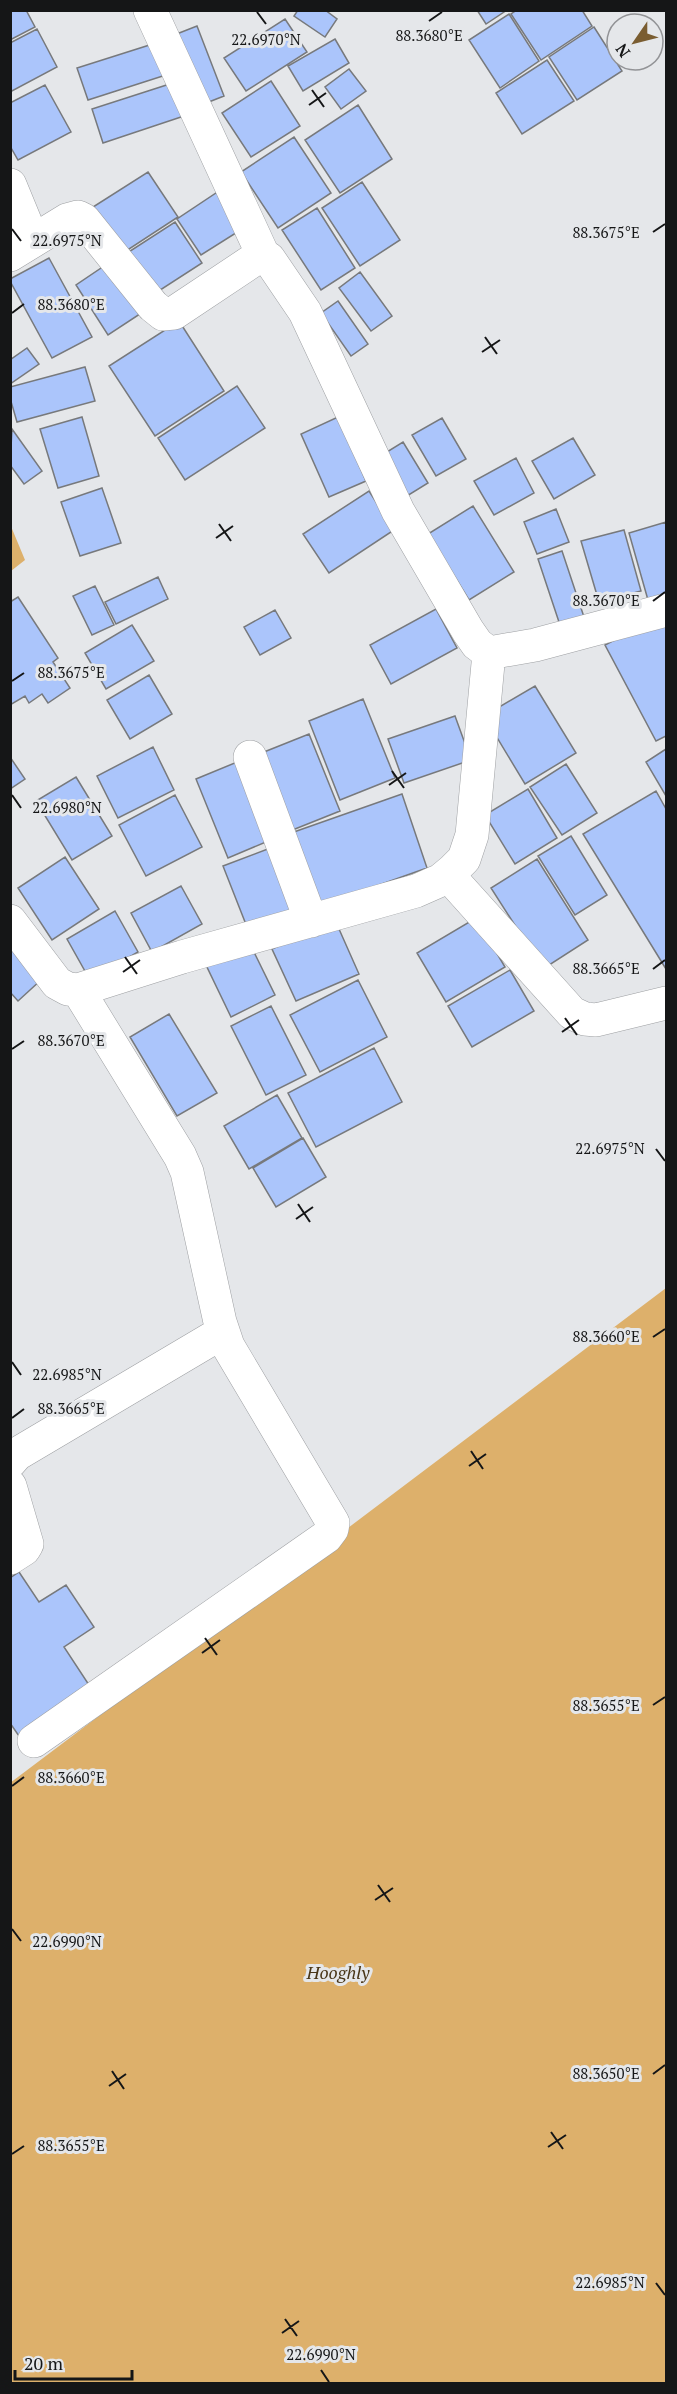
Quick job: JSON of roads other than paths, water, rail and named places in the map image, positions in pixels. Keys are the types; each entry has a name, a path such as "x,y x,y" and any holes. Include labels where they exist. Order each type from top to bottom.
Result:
{"street":[{"path":"150,10 263,255 279,272 305,312 398,511 477,644 489,653 535,645 666,610"},
{"path":"10,184 22,248 73,217 84,220 153,306 163,314 174,313 263,255"},
{"path":"10,921 57,983 68,989 78,990 182,957 416,891 441,880 464,859 472,835 489,653"},
{"path":"250,757 311,921"},
{"path":"448,875 572,1013 585,1019 596,1020 666,1003"},
{"path":"34,1741 326,1537 333,1523 228,1346 187,1172 171,1140 78,990"},
{"path":"10,1462 17,1454 223,1332"},
{"path":"10,1486 27,1544 24,1549 10,1558"}],"water":[{"path":"10,524 25,560 11,571 10,571"},
{"name":"Hooghly","path":"666,1288 666,2383 11,2383 10,1783"}]}
